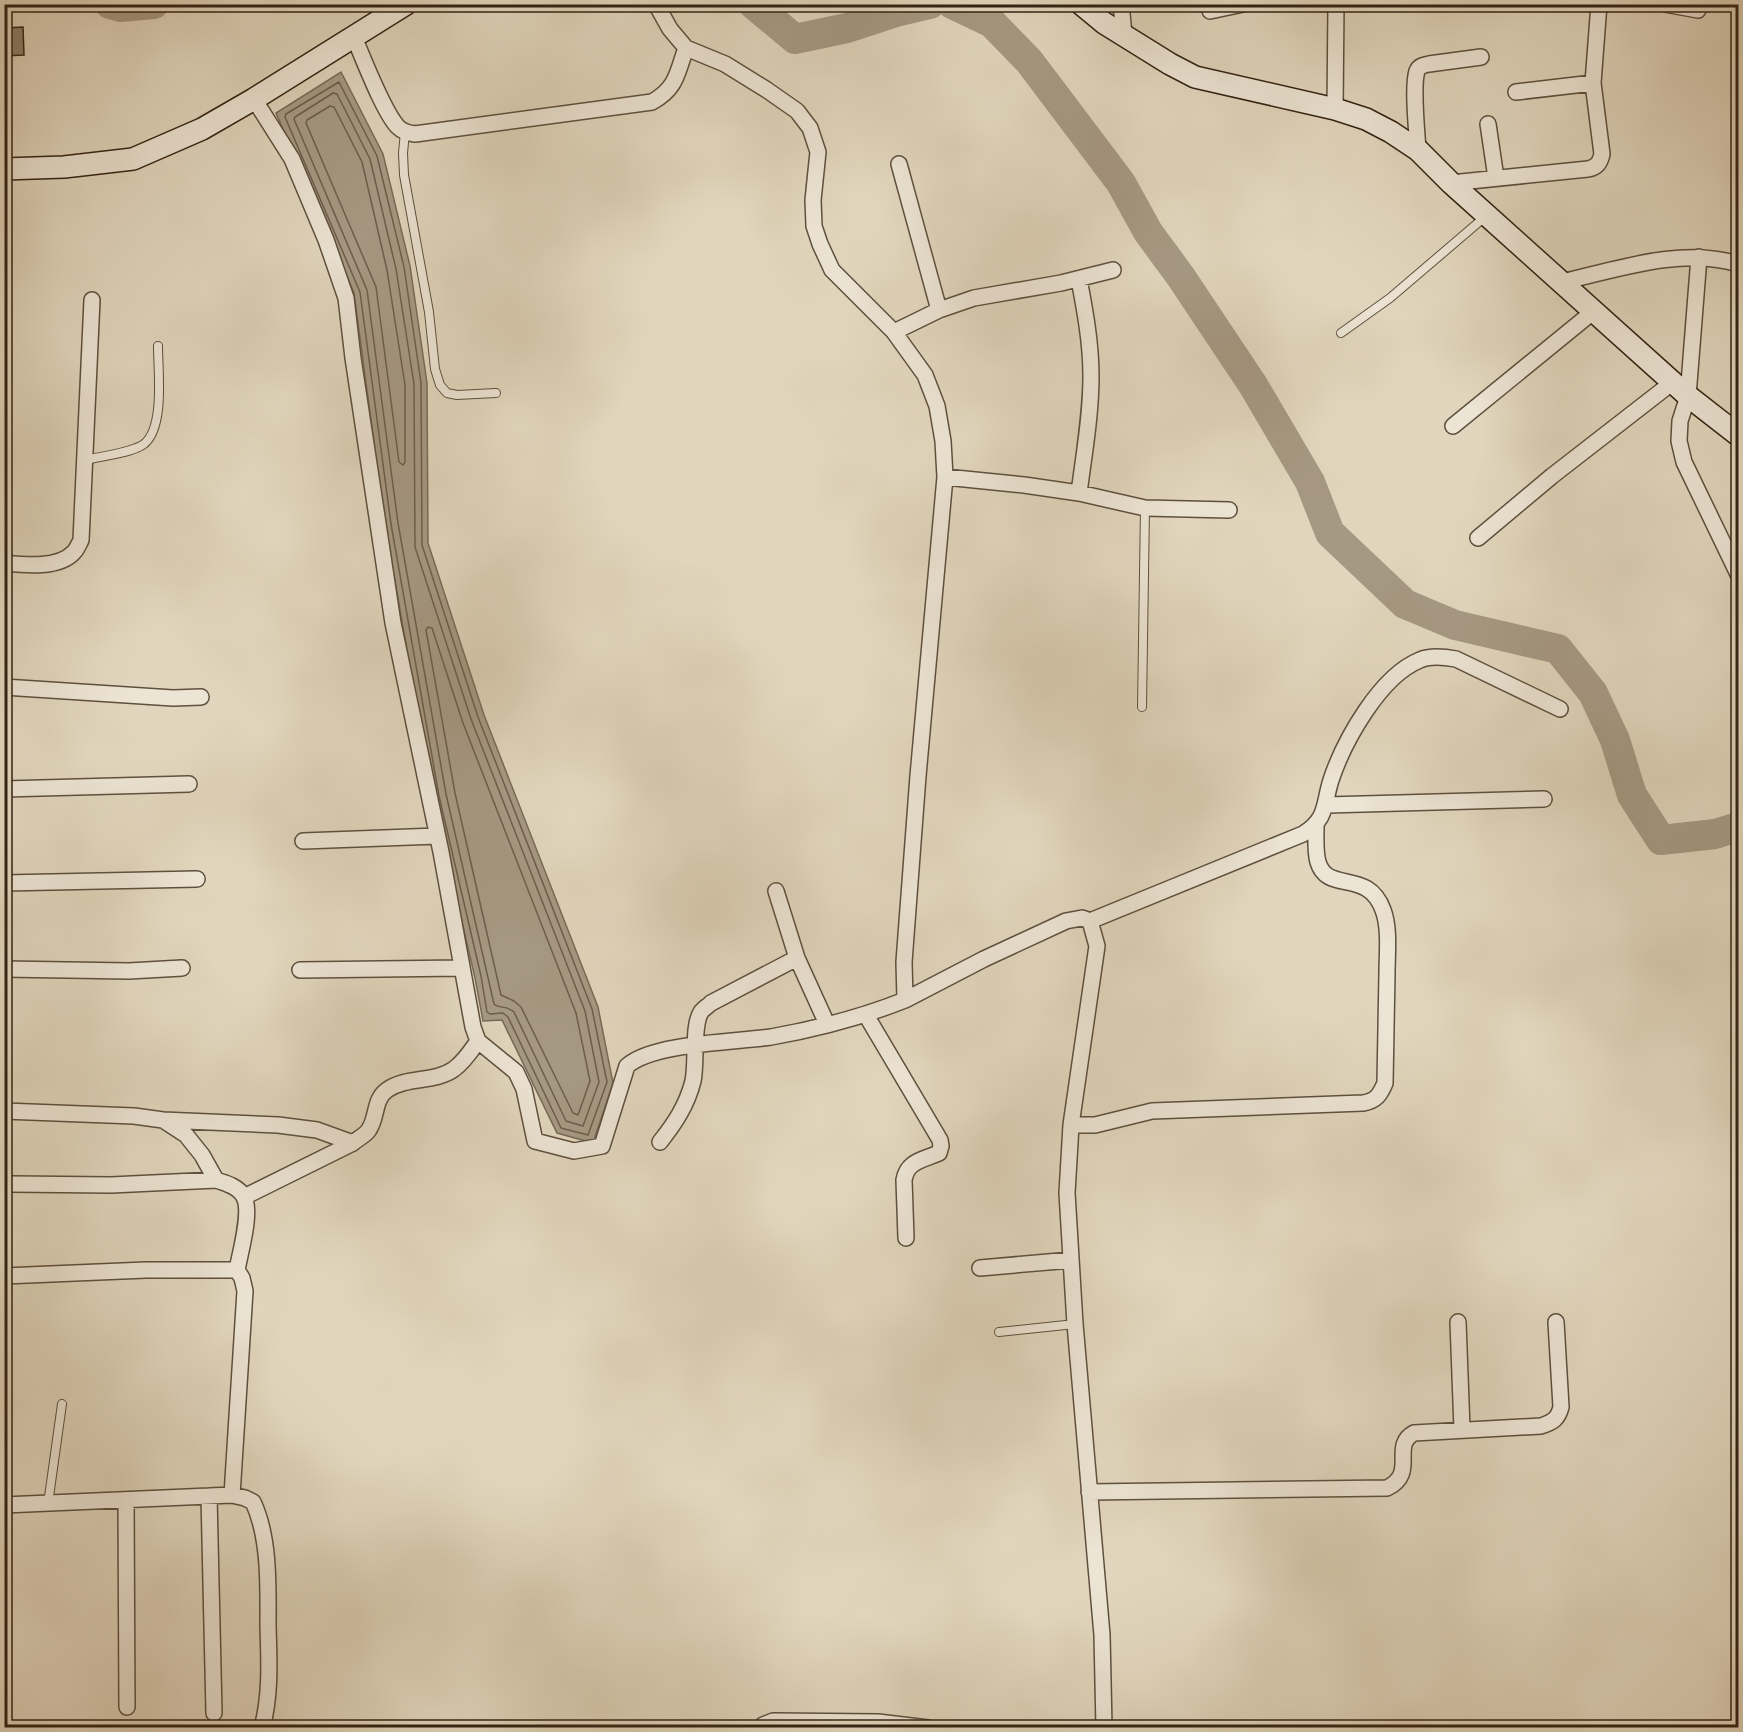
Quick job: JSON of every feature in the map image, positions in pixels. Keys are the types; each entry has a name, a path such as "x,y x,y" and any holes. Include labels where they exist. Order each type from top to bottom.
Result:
{"street":[{"path":"4,169 64,167 134,159 202,129 406,4"},
{"path":"656,4 670,29 686,48 734,69 797,111 804,119 810,128 818,152 813,200 814,226 832,270 894,332 925,375 937,406 943,441 945,477 917,788 904,962 905,1000"},
{"path":"1081,4 1104,22 1170,64 1195,77 1335,109 1366,119 1391,132 1418,150 1451,183 1681,389 1738,435"},
{"path":"1121,4 1124,34"},
{"path":"1209,11 1243,4"},
{"path":"1335,109 1336,4"},
{"path":"1451,183 1588,170 1596,167 1602,154 1593,83 1599,4"},
{"path":"1665,4 1698,10"},
{"path":"347,41 389,114 397,126 405,132 427,132 652,102 672,88 686,48"},
{"path":"1418,150 1417,70 1429,64 1481,57"},
{"path":"1516,92 1593,83"},
{"path":"260,95 292,159 326,240 346,298 393,623 473,1027 478,1041 516,1072 524,1089 535,1142 574,1151 602,1146 627,1066 635,1059 696,1045 771,1036 866,1015 905,1000 984,959 1066,921 1082,918 1090,921 1303,834 1316,826 1327,805 1331,781 1346,742 1374,698 1399,672 1420,660 1440,657 1456,659 1560,709"},
{"path":"1488,124 1496,178"},
{"path":"899,164 939,309"},
{"path":"1562,282 1645,263 1699,257 1738,264"},
{"path":"1699,257 1681,389 1679,441 1684,462 1738,574"},
{"path":"894,332 939,309 974,298 1079,279 1113,270"},
{"path":"1078,493 1088,425 1091,377 1089,336 1079,279"},
{"path":"4,563 34,566 62,561 73,554 81,540 92,300"},
{"path":"1453,426 1594,311"},
{"path":"1478,538 1552,476 1681,389"},
{"path":"945,477 1024,484 1145,508 1229,510"},
{"path":"4,687 201,698"},
{"path":"4,789 189,783"},
{"path":"1327,805 1544,799"},
{"path":"1071,1125 1095,1125 1152,1111 1363,1104 1381,1095 1385,1083 1387,940 1384,911 1376,895 1366,886 1333,880 1322,871 1318,861 1316,826"},
{"path":"303,841 437,836"},
{"path":"4,883 197,879"},
{"path":"776,891 797,958 827,1024"},
{"path":"1090,921 1097,946 1071,1125 1067,1192 1075,1324 1102,1635 1104,1728"},
{"path":"660,1142 678,1119 689,1095 694,1078 696,1024 701,1013 711,1003 797,958"},
{"path":"4,969 129,971 182,968"},
{"path":"300,970 462,968"},
{"path":"866,1015 940,1140 939,1153 912,1164 906,1171 904,1180 906,1238"},
{"path":"244,1197 353,1143 367,1132 374,1118 377,1102 385,1092 397,1084 440,1076 452,1071 465,1059 478,1041"},
{"path":"4,1110 278,1125 317,1130 353,1143"},
{"path":"163,1120 186,1135 202,1155 216,1180"},
{"path":"11,1185 111,1185 216,1180 231,1185 244,1197 246,1214 237,1270 242,1278 245,1291 232,1495"},
{"path":"980,1268 1071,1260"},
{"path":"4,1276 146,1270 237,1270"},
{"path":"1458,1322 1462,1429"},
{"path":"1089,1492 1387,1488 1402,1476 1404,1444 1407,1437 1414,1433 1541,1426 1552,1422 1559,1416 1561,1407 1556,1323"},
{"path":"4,1505 232,1495 253,1502 257,1510 268,1569 269,1680 262,1728"},
{"path":"209,1496 214,1713"},
{"path":"126,1500 127,1707"},
{"path":"761,1728 773,1721 878,1722 928,1728"}],"lane":[{"path":"405,132 404,175 429,312 435,369 440,385 447,393 457,395 496,393"},
{"path":"1341,333 1390,298 1487,215"},
{"path":"86,460 143,445 153,433 157,421 158,346"},
{"path":"1142,707 1145,508"},
{"path":"999,1332 1075,1324"},
{"path":"48,1504 62,1404"}],"water":[{"path":"341,72 383,154 410,266 427,383 428,543 484,715 598,1007 613,1083 593,1143 557,1133 502,1020 483,1021 433,797 385,525 354,293 276,113"}],"building":[{"path":"23,27 24,55 4,56 4,28"}],"waterway":[{"path":"110,4 121,7 154,4"},
{"path":"753,4 795,39 847,28 930,4"},
{"path":"952,4 992,23 1029,61 1121,183 1148,232 1253,385 1310,482 1330,533 1405,604 1455,625 1558,649 1593,693 1615,740 1632,795 1661,840 1715,834 1738,827"}]}
